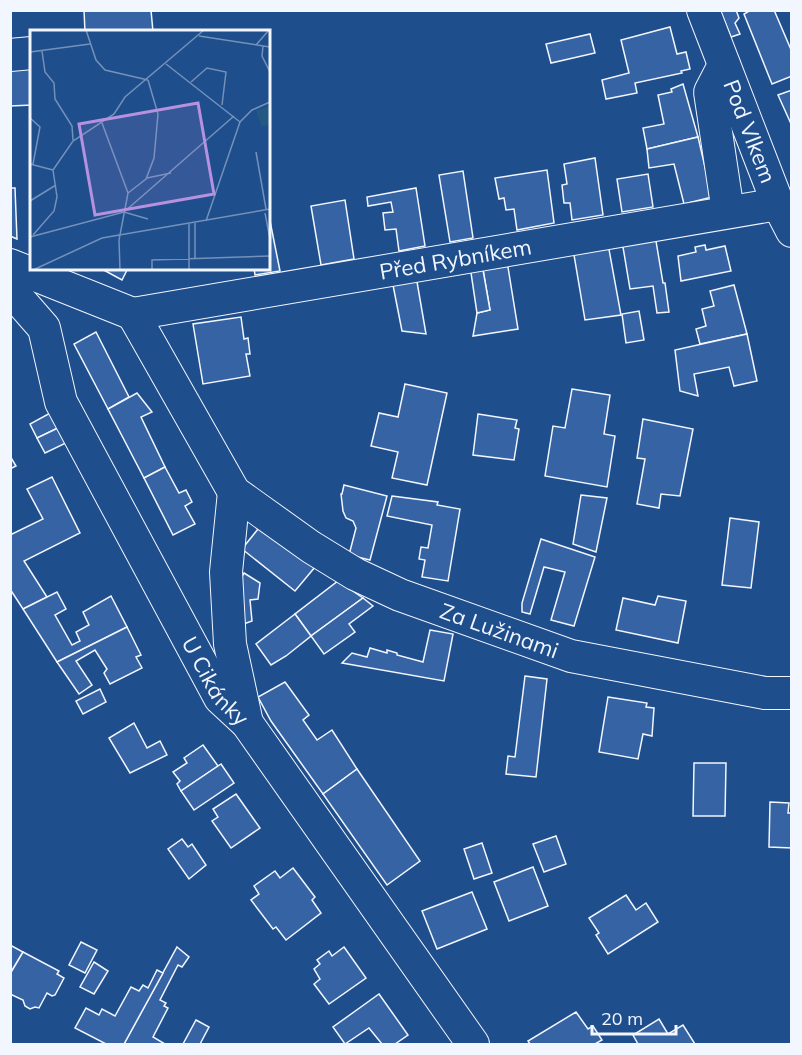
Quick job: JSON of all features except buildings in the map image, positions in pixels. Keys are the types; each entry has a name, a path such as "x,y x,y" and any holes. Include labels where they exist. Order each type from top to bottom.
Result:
{"street":[{"name":"Pod Vlkem","path":"703,10 785,218"},
{"path":"10,55 30,53"},
{"name":"Pod Vlkem","path":"724,65 710,92 728,212"},
{"name":"Před Rybníkem","path":"133,314 728,212 785,218"},
{"path":"10,265 133,314"},
{"name":"U Cikánky","path":"10,289 44,328 61,402 219,698 247,723 473,1044"},
{"name":"Za Lužinami","path":"133,314 234,492 311,547 355,574 411,599 571,656 765,693 792,693"},
{"path":"234,492 226,572 230,644 247,723"}]}
